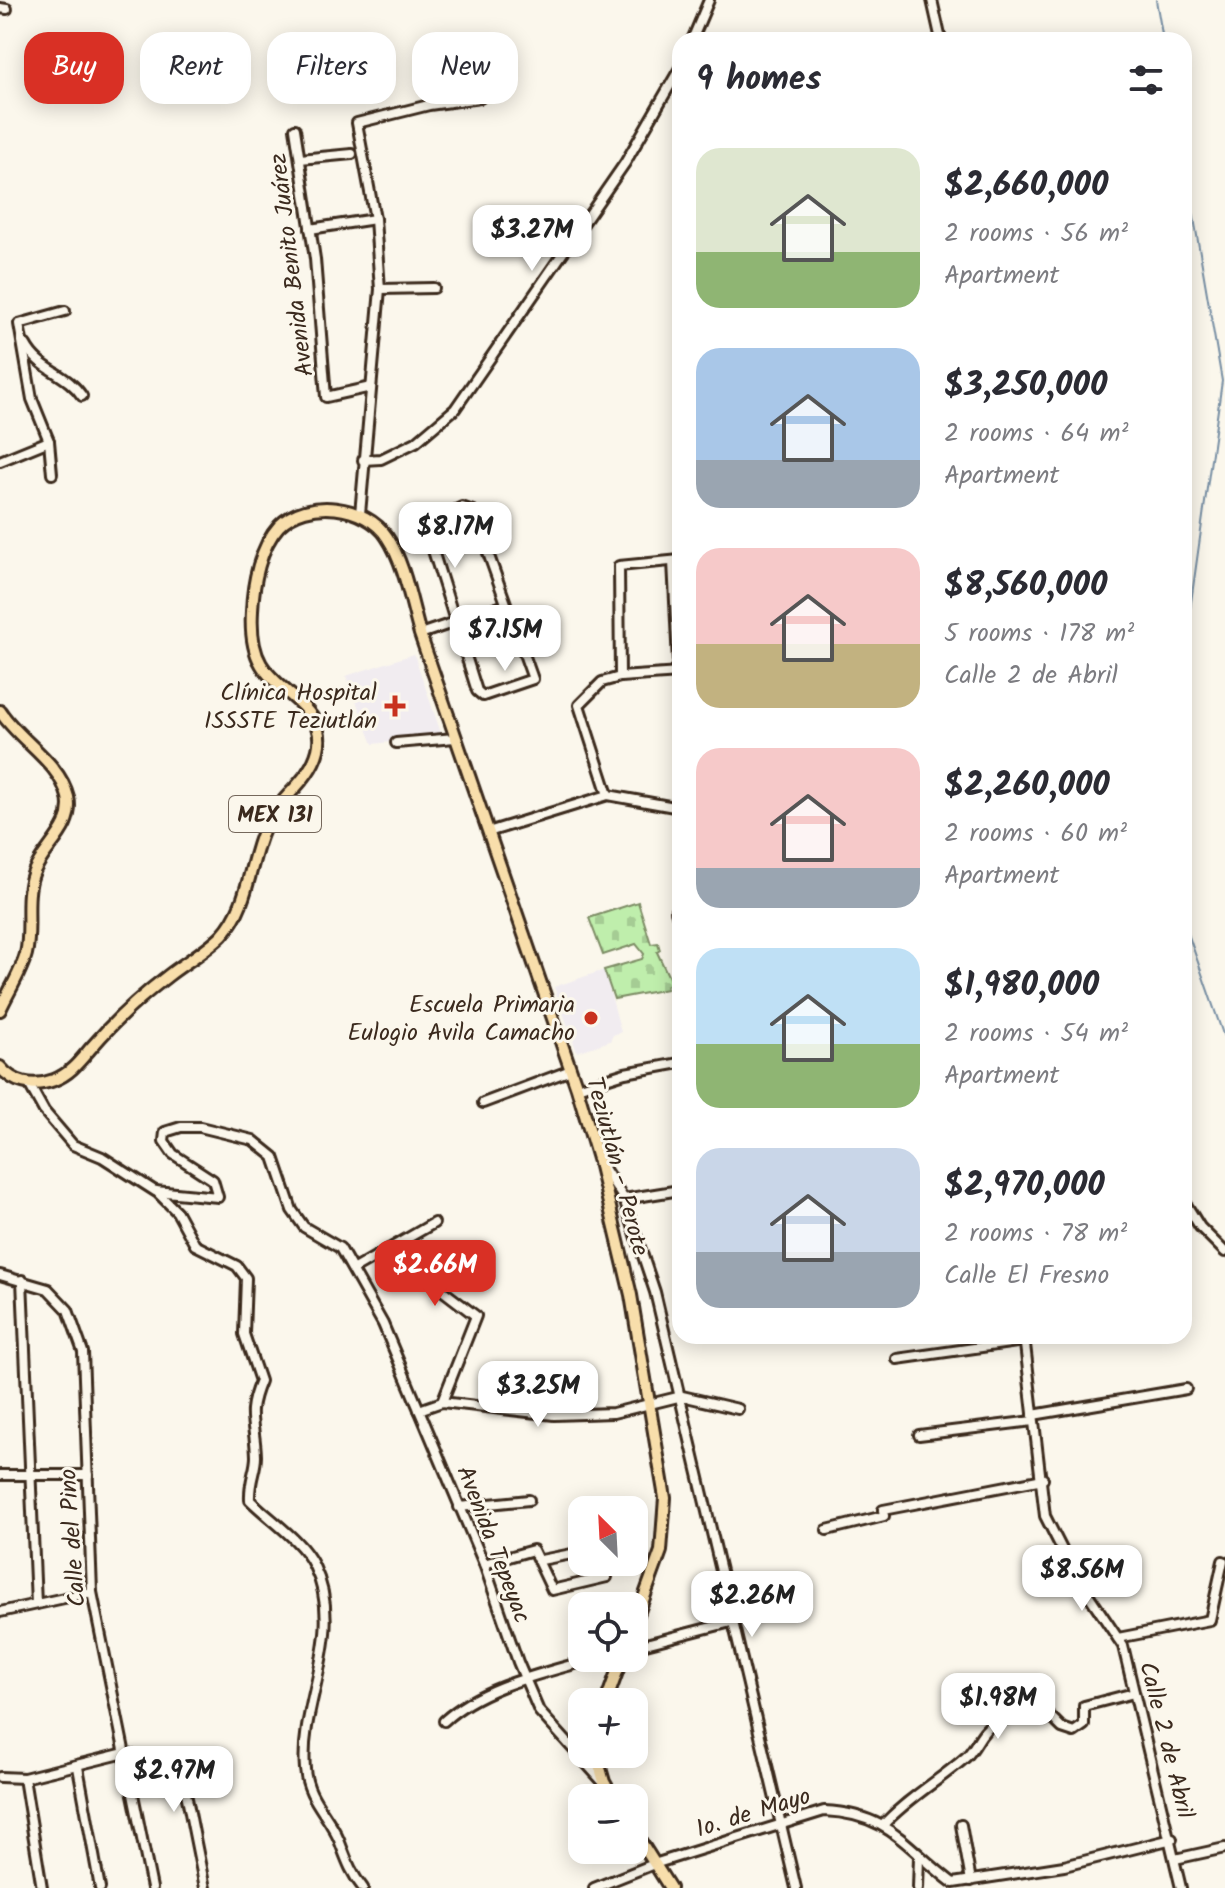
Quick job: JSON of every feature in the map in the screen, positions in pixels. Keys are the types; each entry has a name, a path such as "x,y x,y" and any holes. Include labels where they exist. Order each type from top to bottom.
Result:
{"main road":[{"name":"MEX 131","path":"29,1084 51,1082 71,1071 125,1010 222,935 241,906 265,827 313,767 319,747 319,726 259,662 253,640 252,610 258,569 280,525 300,514 333,507 360,514"},
{"name":"Teziutlán - Perote","path":"360,514 387,536 398,559 420,634 571,1070 599,1162 631,1295 665,1498 664,1536 645,1592"},
{"path":"0,711 10,728 54,770 68,799 69,814 59,836 40,859 32,877 26,955 0,1010"},
{"path":"0,1067 11,1080 29,1084"},
{"path":"600,1768 604,1782"},
{"path":"648,1854 670,1888"}],"street":[{"path":"695,32 709,0"},
{"path":"932,0 939,32"},
{"path":"363,460 381,459 404,449 440,425 455,409 617,176 672,82"},
{"path":"360,514 363,460 378,344 380,289 375,219 357,123 436,104"},
{"name":"Avenida Benito Juárez","path":"295,129 310,229 326,397 371,387"},
{"path":"300,159 352,154"},
{"path":"310,229 375,219"},
{"path":"380,289 434,288"},
{"path":"52,474 49,441 32,399 19,324 65,311"},
{"path":"24,341 43,366 73,382 82,396"},
{"path":"0,449 2,460 49,441"},
{"path":"468,507 473,511 506,605 533,679 483,696 477,691 425,525 468,507"},
{"path":"620,677 619,566 672,560"},
{"path":"420,634 506,605"},
{"path":"608,795 579,705 602,682 620,677 672,673"},
{"path":"396,743 455,738"},
{"path":"488,832 608,795 672,807"},
{"path":"577,1088 625,1073 672,1064"},
{"path":"483,1103 571,1070"},
{"name":"Avenida Tepeyac","path":"29,1084 44,1111 73,1145 102,1157 155,1191 218,1197 213,1180 173,1154 164,1141 165,1132 181,1127 200,1127 253,1140 274,1157 292,1210 304,1227 340,1248 383,1324 484,1564 539,1711 604,1782"},
{"path":"599,1162 624,1199 655,1292 796,1888"},
{"path":"155,1191 177,1212 195,1245 237,1266 246,1278 244,1334 260,1381 249,1408 256,1460 249,1479 250,1500 314,1564 325,1609 324,1642 307,1735 305,1768 310,1793 338,1837 348,1869 363,1888"},
{"path":"624,1199 672,1191"},
{"path":"1192,1214 1200,1227 1225,1252"},
{"path":"354,1269 434,1223"},
{"path":"417,1271 432,1287 476,1316 442,1402"},
{"name":"Calle del Pino","path":"0,1275 48,1289 68,1310 83,1352 92,1592 152,1888"},
{"path":"22,1280 36,1604"},
{"path":"897,1359 988,1344"},
{"name":"Calle 2 de Abril","path":"1025,1344 1045,1516 1053,1536 1118,1638 1172,1839 1181,1888"},
{"path":"919,1435 1033,1418 1186,1389"},
{"path":"419,1410 442,1402 554,1415 613,1413 682,1396 738,1409"},
{"path":"0,1475 88,1475"},
{"path":"827,1530 884,1516 883,1510 914,1502 1043,1479"},
{"path":"459,1507 529,1500"},
{"path":"484,1564 533,1550 541,1560 552,1590 607,1577"},
{"path":"541,1560 568,1555"},
{"path":"1118,1638 1210,1620 1223,1561"},
{"path":"0,1612 92,1592"},
{"path":"648,1643 731,1622"},
{"path":"444,1721 457,1708 525,1679 568,1666"},
{"path":"884,1824 907,1800 951,1771 971,1753 989,1725 1024,1713 1047,1713 1062,1728 1074,1732 1084,1725 1084,1706 1134,1693"},
{"path":"0,1777 24,1778 125,1753 158,1764 175,1775 186,1793 205,1888"},
{"path":"78,1767 100,1888"},
{"path":"24,1778 42,1888"},
{"name":"1o. de Mayo","path":"594,1888 654,1864 824,1811 851,1812 884,1824 953,1883 1005,1878 1172,1839"},
{"path":"961,1825 971,1881"},
{"path":"1175,1859 1225,1848"},
{"path":"918,1888 919,1857"},
{"path":"1005,1878 1006,1888"}],"shaded area":[{"name":"Clínica Hospital ISSSTE Teziutlán","path":"414,654 442,736 373,744 346,676"},
{"name":"Escuela Primaria Eulogio Avila Camacho","path":"604,970 621,1032 613,1035 610,1041 577,1052 554,987"}],"green space":[{"path":"638,902 651,944 658,943 660,950 657,952 672,984 666,986 667,989 614,999 604,970 642,959 644,954 636,944 603,955 589,918"}],"waterway":[{"path":"1156,0 1162,32"},
{"path":"1192,207 1222,381 1192,595"},
{"path":"1192,945 1225,1040"}],"place":[{"name":"Clínica Hospital ISSSTE Teziutlán","path":"395,706"},
{"name":"Escuela Primaria Eulogio Avila Camacho","path":"591,1018"}]}
